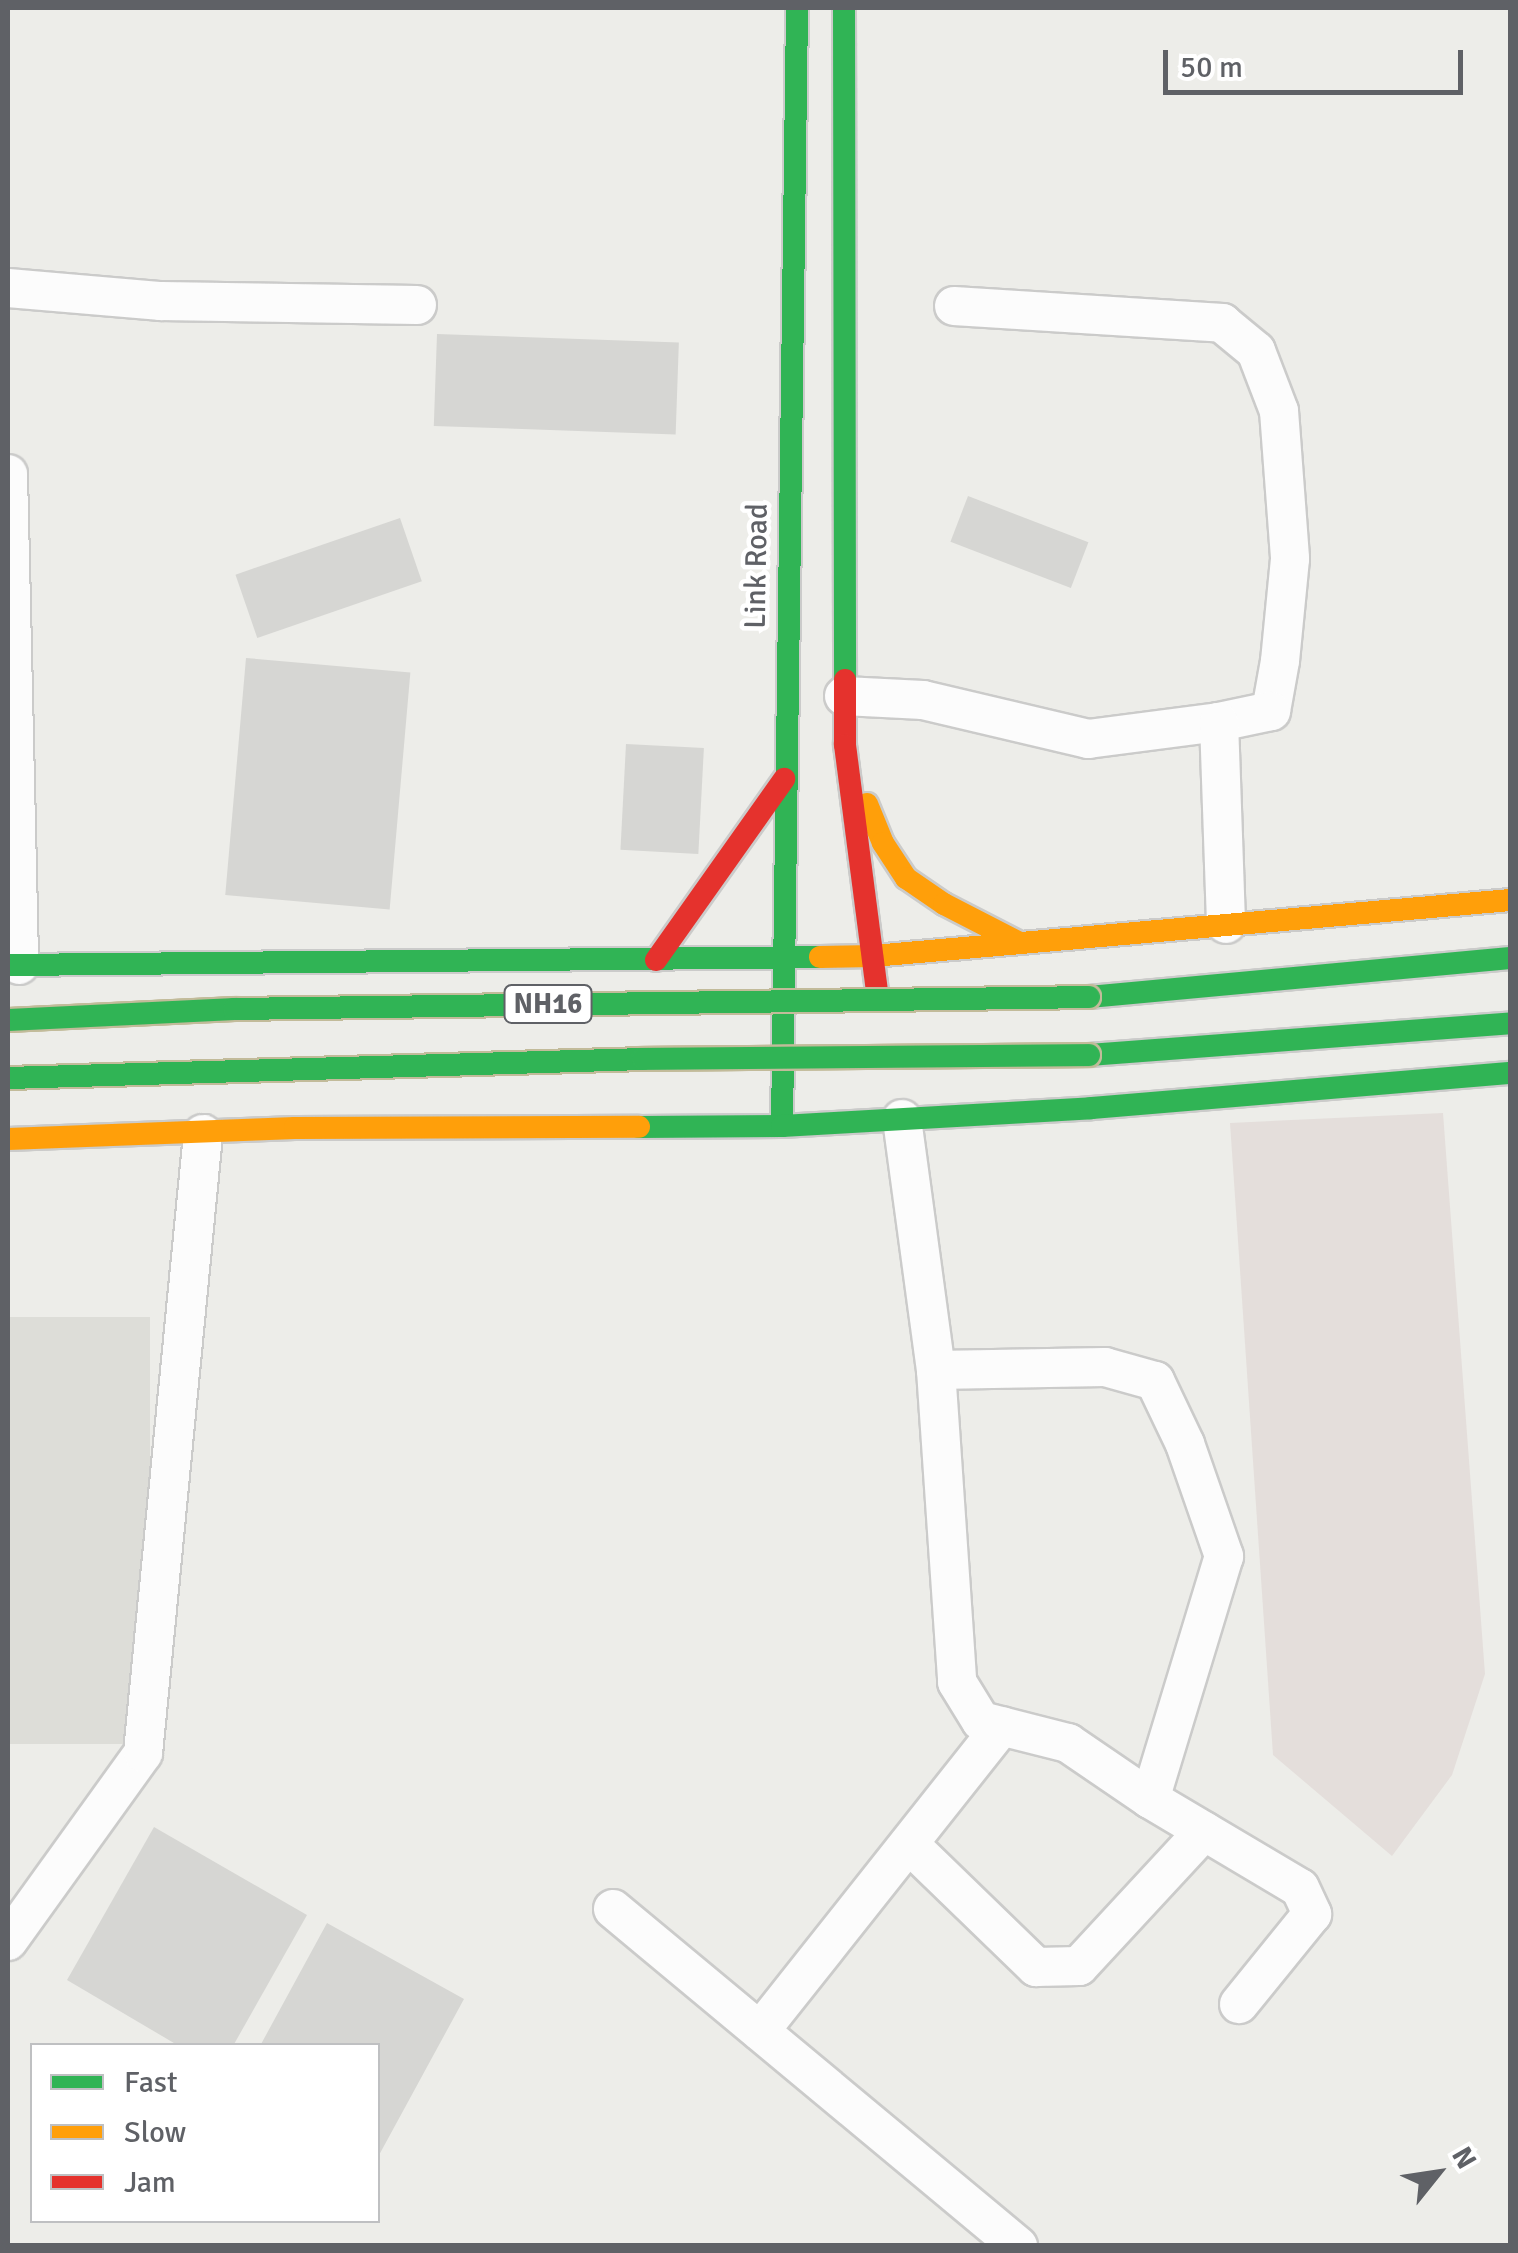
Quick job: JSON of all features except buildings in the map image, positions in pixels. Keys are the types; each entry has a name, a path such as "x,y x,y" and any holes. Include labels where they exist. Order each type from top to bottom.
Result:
{"main road":[{"name":"Link Road","path":"782,1126 797,8"},
{"path":"844,8 845,745 891,1106"},
{"path":"845,745 882,843 906,878 944,904 1019,942"},
{"path":"656,960 784,779"},
{"path":"13,965 873,956 1510,900"},
{"name":"NH16","path":"8,1020 234,1009 1090,997 1510,958"},
{"path":"76,964 76,1118"},
{"name":"NH16","path":"8,1078 643,1059 1089,1055 1510,1023"},
{"path":"8,1139 76,1118 204,1134 295,1128 782,1126 891,1106 1091,1108 1510,1072"}],"street":[{"path":"8,288 161,302 417,305"},
{"path":"844,696 923,700 1088,739 1219,722 1271,711 1290,559 1279,411 1256,351 1222,323 954,306"},
{"path":"8,474 13,965"},
{"path":"1219,722 1226,924"},
{"path":"891,1106 936,1370 957,1682 981,1721 1068,1743 1150,1799 1300,1888 1312,1914 1239,2004"},
{"path":"8,1941 143,1754 204,1134"},
{"path":"936,1370 1105,1367 1155,1381 1185,1444 1224,1556 1150,1799"},
{"path":"760,2031 1002,1726"},
{"path":"908,1844 1036,1968 1079,1966 1204,1831"},
{"path":"613,1909 1018,2246"}],"shaded area":[{"path":"1443,1113 1485,1674 1452,1775 1392,1856 1273,1755 1230,1123"},
{"path":"8,1317 150,1317 150,1744 8,1744"}],"traffic: fast":[{"path":"782,1126 797,8"},
{"path":"844,8 845,680"},
{"path":"8,965 820,957"},
{"path":"1089,997 1510,958"},
{"path":"8,1020 234,1009 1089,997"},
{"path":"1089,1055 1510,1023"},
{"path":"8,1078 643,1059 1089,1055"},
{"path":"639,1127 782,1126 1091,1108 1510,1073"}],"traffic: slow":[{"path":"867,804 883,843 906,878 944,904 1018,942"},
{"path":"820,957 873,956 1510,900"},
{"path":"8,1139 295,1128 639,1127"}],"traffic: jam":[{"path":"845,680 845,745 877,993"},
{"path":"656,960 784,779"}]}
